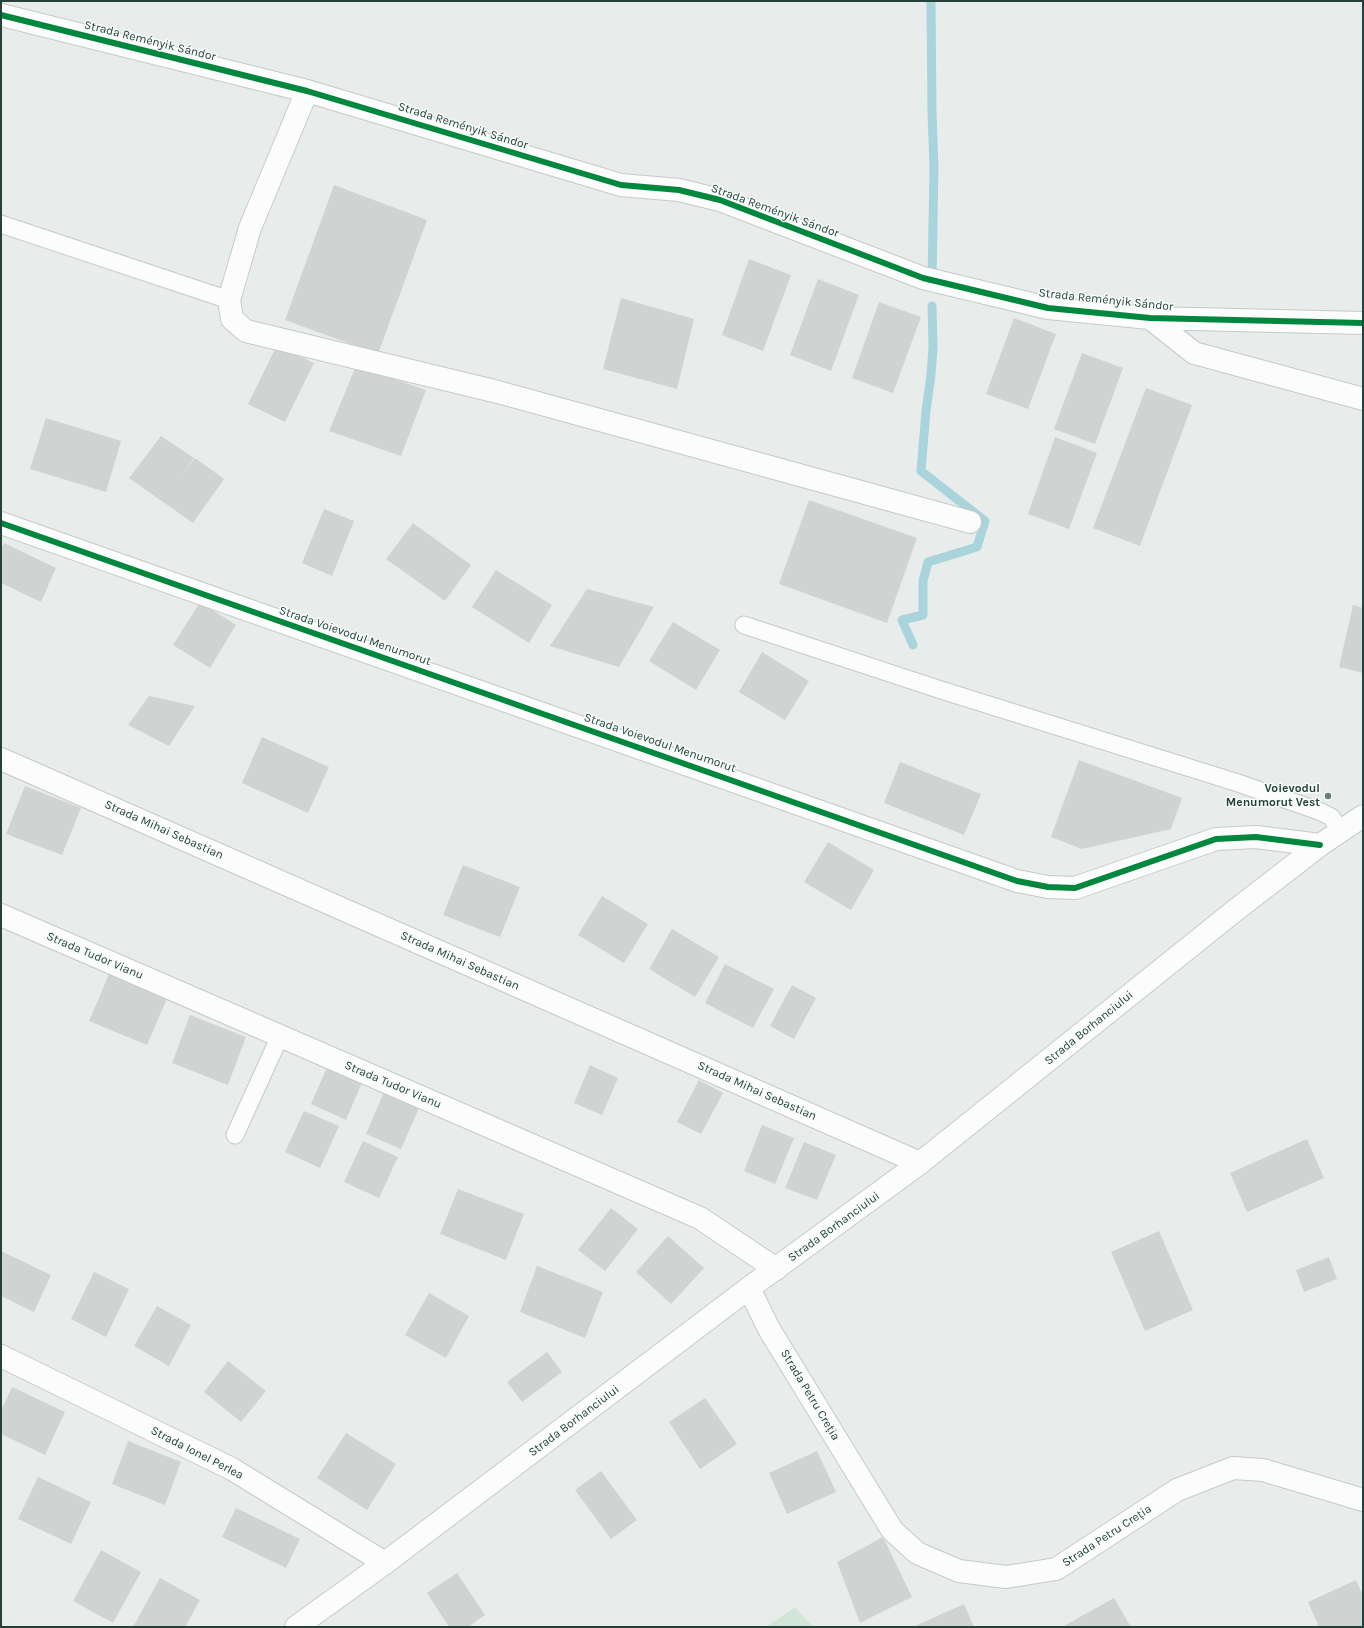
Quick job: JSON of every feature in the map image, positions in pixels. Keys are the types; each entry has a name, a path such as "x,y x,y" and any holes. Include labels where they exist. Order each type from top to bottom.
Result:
{"street":[{"name":"Strada Reményik Sándor","path":"1,15 307,91 621,185 679,190 720,200 931,280 1048,308 1150,318 1363,323"},
{"path":"307,91 250,228 229,300 232,319 246,331 498,392 970,522"},
{"name":"Strada Reményik Sándor","path":"1150,318 1194,353 1363,399"},
{"name":"Strada Voievodul Menumorut","path":"1,522 1016,881 1075,888 1216,840 1256,837 1320,845"},
{"name":"Strada Mihai Sebastian","path":"1,759 920,1163"},
{"name":"Strada Borhanciului","path":"298,1626 385,1563 749,1288 920,1163 1237,909 1320,845 1363,816"},
{"name":"Strada Tudor Vianu","path":"1,915 700,1218 776,1269"},
{"name":"Strada Petru Creția","path":"749,1288 769,1329 892,1530 917,1553 959,1570 1006,1577 1056,1569 1177,1490 1233,1468 1263,1470 1363,1500"},
{"name":"Strada Ionel Perlea","path":"1,1356 232,1468 385,1563"}],"lane":[{"path":"1,224 229,300"},
{"path":"744,624 942,690 1081,732 1236,782 1319,811 1331,817 1341,831"},
{"path":"235,1135 280,1036"}],"green space":[{"path":"795,1607 813,1627 766,1627"}],"building":[{"path":"334,185 427,220 378,354 285,320"},
{"path":"749,259 791,275 763,351 722,335"},
{"path":"818,279 859,295 831,371 790,355"},
{"path":"621,298 694,319 677,389 603,369"},
{"path":"879,302 921,317 893,393 852,378"},
{"path":"1014,318 1056,334 1028,409 986,394"},
{"path":"277,345 314,363 285,422 248,404"},
{"path":"1082,353 1123,368 1095,444 1054,429"},
{"path":"356,366 426,390 401,456 329,431"},
{"path":"1146,388 1192,405 1140,546 1093,528"},
{"path":"46,418 121,441 106,492 30,469"},
{"path":"161,436 194,458 180,478 195,458 224,479 193,523 129,478"},
{"path":"1055,437 1097,453 1069,529 1028,514"},
{"path":"809,500 917,538 887,623 779,584"},
{"path":"324,509 354,521 332,576 302,563"},
{"path":"413,523 471,565 445,601 386,559"},
{"path":"4,543 56,568 41,602 1,583 1,549"},
{"path":"496,570 552,605 529,643 472,607"},
{"path":"587,589 654,607 619,667 550,646"},
{"path":"200,602 236,625 210,668 173,645"},
{"path":"1353,605 1363,608 1363,673 1339,667"},
{"path":"673,622 720,650 696,690 649,661"},
{"path":"762,652 809,681 785,720 739,692"},
{"path":"149,696 195,706 169,746 128,725"},
{"path":"262,737 329,767 308,813 242,783"},
{"path":"1079,760 1182,798 1171,829 1082,849 1051,837"},
{"path":"900,762 981,794 964,835 884,803"},
{"path":"25,786 81,808 62,855 6,834"},
{"path":"828,842 874,870 851,910 804,882"},
{"path":"463,865 520,887 500,937 443,915"},
{"path":"602,896 648,924 624,963 578,935"},
{"path":"672,929 719,957 695,997 649,969"},
{"path":"725,964 774,989 753,1028 705,1003"},
{"path":"110,972 168,996 147,1045 89,1021"},
{"path":"792,985 816,998 794,1039 770,1026"},
{"path":"190,1015 246,1037 228,1085 172,1063"},
{"path":"329,1063 364,1078 346,1120 311,1104"},
{"path":"590,1065 618,1078 602,1115 574,1103"},
{"path":"699,1080 723,1093 701,1134 677,1122"},
{"path":"384,1092 419,1108 401,1149 366,1134"},
{"path":"304,1111 339,1126 320,1168 285,1152"},
{"path":"762,1125 794,1138 775,1184 744,1171"},
{"path":"1307,1139 1324,1178 1247,1212 1230,1173"},
{"path":"363,1141 398,1157 379,1198 344,1182"},
{"path":"804,1142 836,1155 817,1200 785,1188"},
{"path":"458,1189 524,1214 506,1260 440,1234"},
{"path":"611,1208 638,1229 605,1271 578,1250"},
{"path":"1159,1231 1193,1310 1145,1331 1111,1252"},
{"path":"668,1236 704,1268 671,1304 636,1272"},
{"path":"1,1251 51,1275 34,1312 1,1296"},
{"path":"1329,1257 1337,1279 1304,1292 1296,1270"},
{"path":"537,1266 603,1292 585,1338 520,1312"},
{"path":"94,1272 129,1289 106,1337 71,1319"},
{"path":"429,1293 469,1316 446,1358 405,1335"},
{"path":"157,1306 191,1325 169,1366 134,1346"},
{"path":"547,1352 562,1372 522,1402 507,1382"},
{"path":"228,1361 266,1391 241,1422 204,1392"},
{"path":"12,1387 65,1412 45,1455 1,1434 1,1411"},
{"path":"705,1398 737,1444 700,1469 669,1422"},
{"path":"346,1433 396,1464 367,1510 317,1478"},
{"path":"128,1441 181,1462 165,1505 112,1484"},
{"path":"817,1451 836,1492 787,1514 769,1473"},
{"path":"601,1471 637,1520 611,1539 575,1490"},
{"path":"38,1477 91,1502 71,1544 18,1519"},
{"path":"236,1508 300,1539 286,1568 222,1537"},
{"path":"883,1537 912,1597 860,1623 837,1562"},
{"path":"101,1550 141,1572 113,1623 73,1601"},
{"path":"457,1573 485,1615 468,1627 449,1627 427,1593"},
{"path":"160,1578 200,1600 185,1627 133,1627"},
{"path":"1356,1580 1363,1595 1363,1626 1319,1627 1308,1602"},
{"path":"1114,1598 1131,1627 1062,1627"},
{"path":"964,1604 974,1627 915,1626"}],"waterway":[{"path":"931,1 934,166 932,280"},
{"path":"913,645 902,620 923,615 923,581 928,562 977,547 985,521 921,471 933,347 932,306"}],"cycle path":[{"path":"1,15 307,91 621,185 679,190 720,200 923,278 1048,308 1150,318 1363,323"},
{"path":"1,523 1017,881 1048,887 1075,888 1216,839 1256,837 1320,845"}],"place":[{"name":"Voievodul Menumorut Vest","path":"1328,796"}]}
